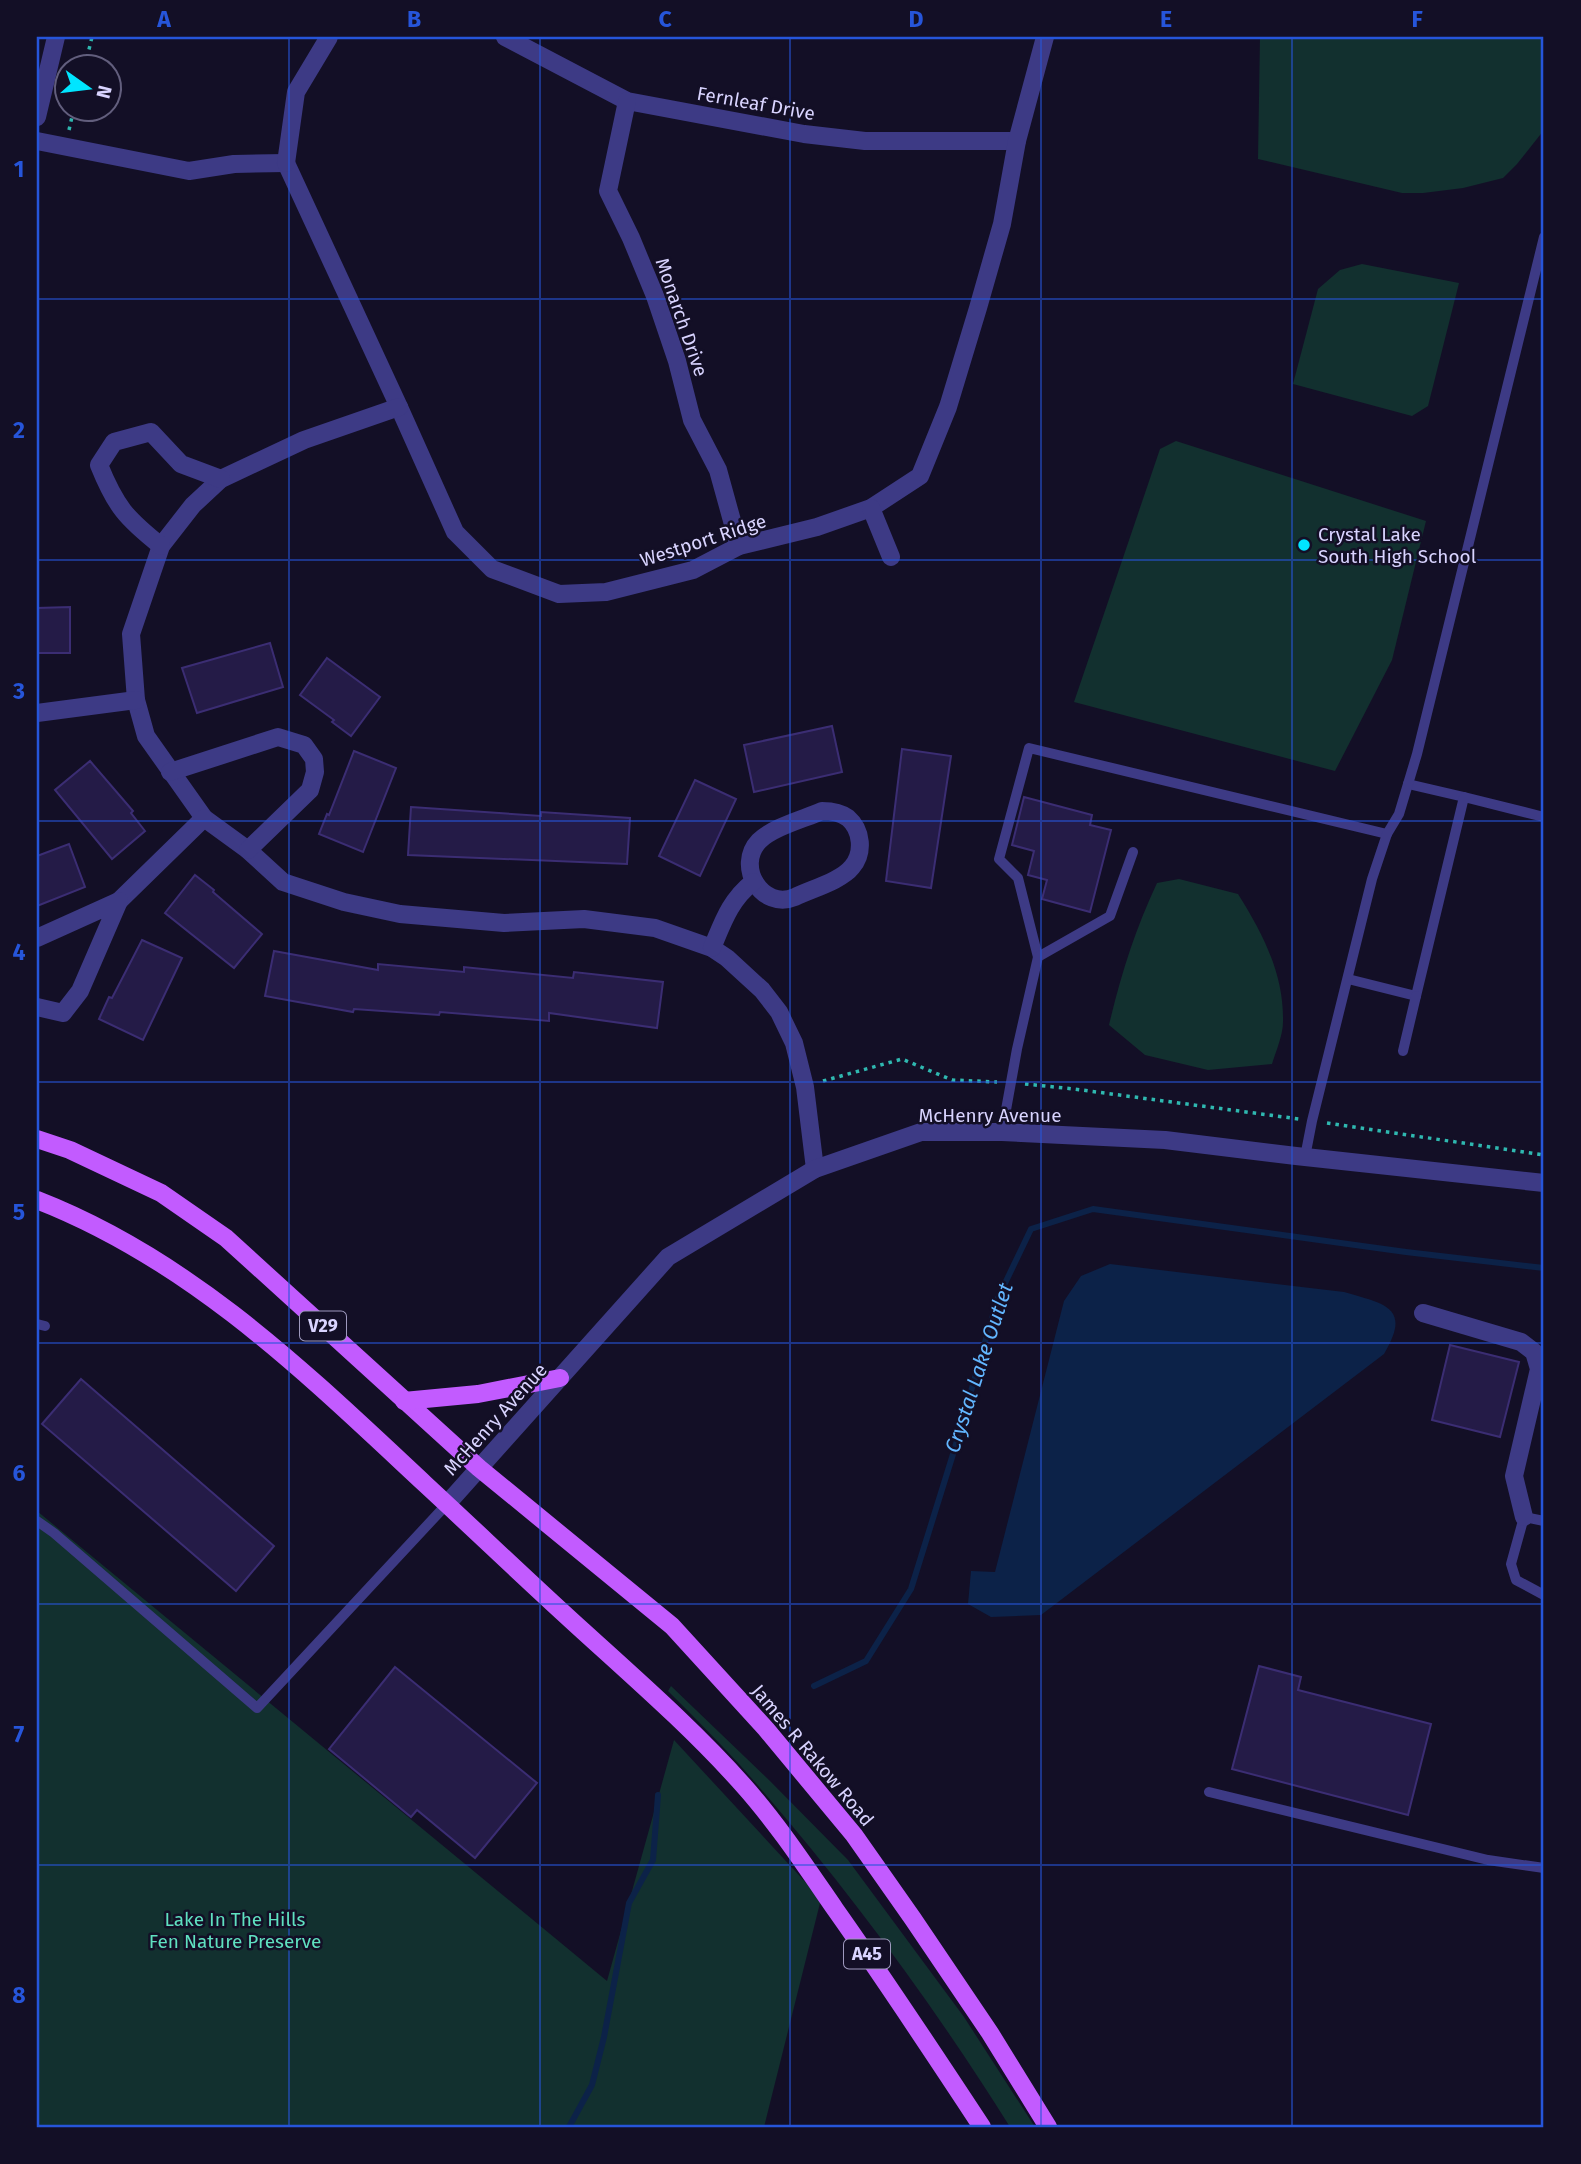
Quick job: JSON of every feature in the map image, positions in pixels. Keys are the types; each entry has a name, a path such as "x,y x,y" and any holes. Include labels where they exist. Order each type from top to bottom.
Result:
{"main road":[{"name":"V29","path":"37,1139 69,1150 161,1192 226,1238 479,1468"},
{"name":"V29","path":"37,1200 132,1244 240,1318 335,1400 447,1504"},
{"path":"404,1401 478,1394 560,1378"},
{"name":"James R Rakow Road","path":"479,1468 672,1626 766,1729 854,1835 884,1876 990,2033 1048,2127"},
{"name":"A45","path":"447,1504 687,1726 744,1787 788,1842 910,2016 982,2127"}],"street":[{"path":"37,117 56,37"},
{"path":"37,141 189,172 234,164 286,163 296,92 329,37"},
{"name":"Fernleaf Drive","path":"505,37 627,101 791,132 865,141 1017,141"},
{"name":"Westport Ridge","path":"286,163 455,532 492,569 559,594 606,592 693,569 739,546 817,527 871,508 919,476 948,407 1002,224 1017,141 1045,37"},
{"name":"Monarch Drive","path":"627,101 608,191 655,296 677,361 692,419 718,470 739,546"},
{"path":"399,407 304,440 221,479 193,505 161,546 131,634 136,701 146,736 204,818 247,850 283,882 344,902 400,914 504,923 584,919 655,928 712,948 762,990 779,1012 793,1043 804,1087 815,1169"},
{"path":"161,546 131,522 111,495 99,465 114,442 151,432 181,464 221,479"},
{"path":"871,508 891,556"},
{"path":"37,713 136,701"},
{"path":"170,772 278,737 304,745 314,759 315,772 310,790 247,850"},
{"path":"822,811 836,812 848,818 856,828 860,841 859,855 853,867 843,875 787,900 762,892 753,882 749,869 750,856 757,843 767,835 822,811"},
{"path":"37,938 119,901 204,818"},
{"path":"712,948 727,911 740,892 753,882"},
{"path":"37,1007 63,1013 80,991 119,901"},
{"name":"McHenry Avenue","path":"447,1504 668,1256 815,1169 921,1132 1002,1132 1165,1140 1544,1183"},
{"path":"1423,1313 1521,1342 1534,1352 1539,1369 1514,1476 1524,1517"}],"lane":[{"path":"1305,1157 1372,879 1387,834 1399,814 1408,784 1544,237"},
{"path":"1002,1132 1038,957 1018,878 999,859 1030,748 1387,834"},
{"path":"1408,784 1544,817"},
{"path":"1403,1051 1464,797"},
{"path":"1038,957 1110,916 1133,852"},
{"path":"1348,979 1416,996"},
{"path":"37,1521 257,1708 447,1504"},
{"path":"1544,1521 1524,1517 1511,1564 1516,1580 1544,1595"},
{"path":"1209,1792 1410,1843 1488,1860 1544,1868"}],"path":[{"path":"804,1087 902,1059 953,1080 993,1082"},
{"path":"1032,1084 1297,1119"},
{"path":"1332,1124 1544,1155"}],"green space":[{"path":"1260,37 1544,37 1544,130 1503,178 1463,188 1423,193 1402,193 1258,159"},
{"path":"1362,264 1459,283 1428,406 1412,416 1293,384 1318,289 1340,270"},
{"path":"1176,441 1426,521 1392,660 1335,771 1074,702 1160,449"},
{"path":"1179,879 1238,894 1256,924 1276,971 1282,1004 1282,1032 1272,1064 1208,1070 1145,1055 1109,1025 1129,953 1157,883"},
{"name":"Lake In The Hills Fen Nature Preserve","path":"37,1511 607,1981 674,1740 821,1899 764,2127 37,2127"},
{"path":"671,1686 848,1860 964,2017 1035,2127 1010,2127 948,2032 848,1895 739,1764 668,1691"}],"water":[{"path":"1110,1264 1344,1292 1382,1304 1390,1310 1395,1326 1384,1354 1041,1615 991,1617 968,1604 971,1571 995,1572 1064,1301 1081,1276"}],"building":[{"path":"70,607 70,653 37,653 37,608"},
{"path":"270,643 283,687 197,713 182,668"},
{"path":"327,658 380,697 351,736 300,695"},
{"path":"832,726 842,772 754,792 744,745"},
{"path":"902,749 951,756 931,888 886,881"},
{"path":"354,751 396,768 363,852 319,834"},
{"path":"90,761 133,811 131,813 145,831 112,859 55,790"},
{"path":"695,780 736,799 700,876 659,856"},
{"path":"1024,797 1092,815 1090,825 1111,830 1090,912 1042,899 1047,880 1028,875 1034,851 1012,845"},
{"path":"411,807 541,816 541,812 630,818 627,864 408,855"},
{"path":"69,844 85,887 37,906 37,856"},
{"path":"195,875 262,934 234,968 165,913"},
{"path":"142,940 182,958 143,1040 99,1019"},
{"path":"274,951 378,970 378,964 464,972 464,967 573,978 574,972 663,982 657,1028 549,1013 549,1021 440,1012 439,1015 354,1009 353,1012 265,996"},
{"path":"1450,1345 1519,1362 1500,1437 1432,1420"},
{"path":"81,1379 274,1546 236,1591 42,1424"},
{"path":"1259,1666 1301,1677 1298,1690 1431,1724 1408,1815 1232,1769"},
{"path":"395,1667 537,1783 475,1858 417,1810 411,1817 329,1749"}],"waterway":[{"name":"Crystal Lake Outlet","path":"814,1686 866,1661 911,1589 997,1300 1031,1229 1093,1209 1544,1268"},
{"name":"Crystal Lake Outlet","path":"569,2127 592,2085 604,2037 629,1903 653,1860 658,1795"}],"place":[{"name":"Crystal Lake South High School","path":"1304,545"}]}
